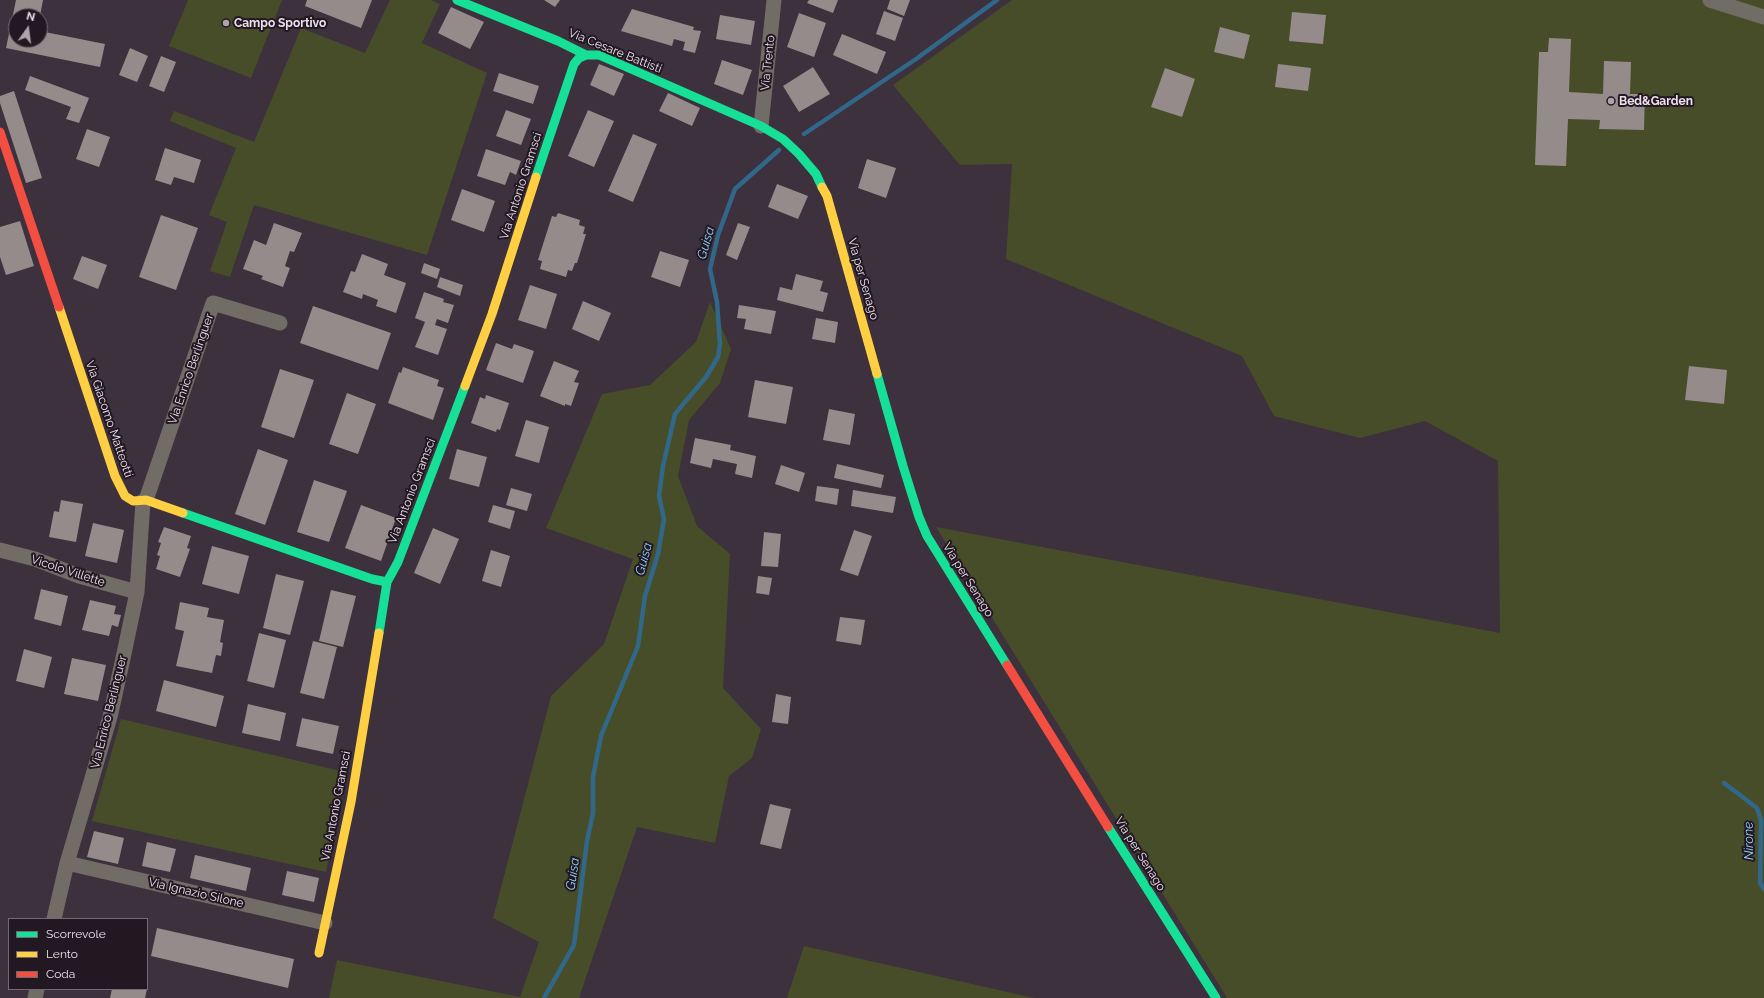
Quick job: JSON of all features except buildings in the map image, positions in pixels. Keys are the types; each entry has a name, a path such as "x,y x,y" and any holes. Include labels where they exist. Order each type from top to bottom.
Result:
{"street":[{"name":"Via Cesare Battisti","path":"457,0 552,38 586,55 599,55 761,126 784,139"},
{"name":"Via Trento","path":"761,126 774,0"},
{"path":"1710,0 1764,17"},
{"name":"Via Antonio Gramsci","path":"319,953 351,802 387,582 398,562 492,314 570,74 574,64 579,58 586,55"},
{"name":"Via Giacomo Matteotti","path":"0,132 115,476 129,500 137,502 145,501 372,579 387,582"},
{"name":"Via per Senago","path":"784,139 816,174 827,196 904,466 919,517 927,536 941,561 1216,998"},
{"name":"Via Enrico Berlinguer","path":"54,918 67,863 110,717 137,592 145,501 213,303 280,323"},
{"name":"Vicolo Villette","path":"0,550 35,559 80,576 137,592"},
{"name":"Via Ignazio Silone","path":"67,863 325,923"}],"green space":[{"name":"Campo Sportivo","path":"188,0 282,0 251,78 169,46"},
{"path":"390,0 431,0 440,4 422,43 487,73 427,255 254,205 230,277 210,271 227,222 209,215 236,148 170,121 174,111 254,142 301,28 365,53"},
{"path":"1012,0 1764,0 1764,998 1227,998 936,527 1500,633 1498,461 1425,421 1360,438 1274,416 1242,356 1006,259 1012,164 960,165 893,85"},
{"path":"710,302 731,349 720,383 689,420 678,476 697,526 730,554 723,688 761,729 752,758 729,776 715,843 637,827 579,998 329,998 337,960 520,997 539,942 493,918 551,696 604,644 633,559 546,528 602,394 650,385 696,342"},
{"path":"121,719 345,772 326,872 92,821"},
{"path":"804,946 1034,998 787,998"}],"waterway":[{"name":"Guisa","path":"804,134 916,59 997,0"},
{"name":"Guisa","path":"544,998 574,945 587,841 593,813 593,777 601,736 638,646 645,596 658,554 664,519 659,496 663,466 675,414 706,377 718,357 720,344 717,302 710,269 718,235 735,189 779,150"},
{"name":"Nirone","path":"1724,783 1757,808 1761,820 1760,883 1764,889"}],"traffic: fast":[{"path":"457,0 558,41 586,55 599,55 761,126 783,139 799,154 816,174 822,187"},
{"path":"536,177 574,64 579,58 586,55"},
{"path":"877,374 903,466 919,517 927,536 1007,665"},
{"path":"379,633 387,582 398,562 465,386"},
{"path":"183,513 372,579 387,582"},
{"path":"1108,827 1216,998"}],"traffic: slow":[{"path":"465,386 492,314 536,177"},
{"path":"822,187 827,196 877,374"},
{"path":"59,307 115,476 125,496 133,501 146,500 183,513"},
{"path":"319,953 351,802 379,633"}],"traffic: jam":[{"path":"0,132 59,307"},
{"path":"1007,665 1108,827"}],"place":[{"name":"Campo Sportivo","path":"226,23"},
{"name":"Bed&Garden","path":"1611,101"}]}
